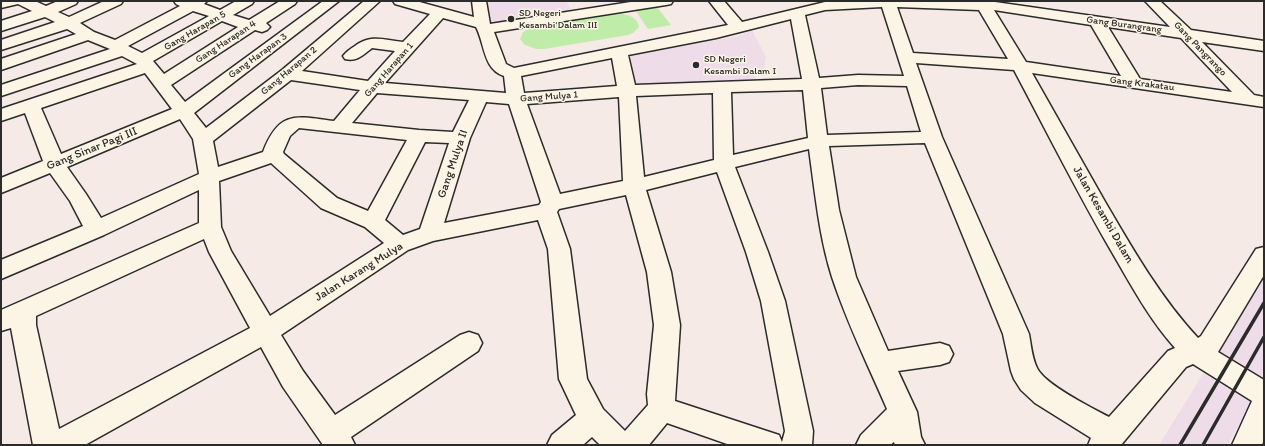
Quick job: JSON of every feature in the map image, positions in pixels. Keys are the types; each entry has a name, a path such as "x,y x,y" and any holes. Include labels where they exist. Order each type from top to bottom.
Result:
{"street":[{"path":"1,4 14,1"},
{"path":"23,1 69,24 88,36 120,48 146,63 184,111 203,139 208,178 210,227 220,252 293,379 336,439 468,343"},
{"path":"1,26 45,12 71,1"},
{"path":"1,45 69,24 116,1"},
{"name":"Gang Harapan 5","path":"1,115 146,63 247,1"},
{"name":"Gang Harapan 4","path":"162,83 290,1"},
{"name":"Gang Harapan 3","path":"184,111 332,1"},
{"name":"Gang Harapan 2","path":"203,139 288,74 328,38 373,1"},
{"path":"400,1 483,26 666,1"},
{"path":"479,1 483,26 498,66 503,70 513,72 511,76 512,81 549,207 559,249 573,379 593,418 619,445"},
{"path":"716,1 738,27"},
{"path":"888,1 932,136 1016,334 1024,371 1031,382 1108,440 1177,359 1210,344 1264,255"},
{"name":"Gang Burangrang","path":"513,72 738,27 793,14 824,4 888,1 982,3 1264,46"},
{"path":"1070,1 1090,20 1134,83"},
{"name":"Gang Pangrango","path":"1152,1 1210,58 1247,98"},
{"path":"1,91 120,48 191,2 252,26 328,38"},
{"name":"Jalan Kesambi Dalam","path":"982,3 1020,66 1111,231 1152,299 1172,327 1195,352 1264,394"},
{"path":"772,4 793,14 800,23 812,84 813,106 828,210 844,277 866,332 903,412 907,439 910,445"},
{"name":"Gang Harapan 1","path":"338,127 407,47 439,13"},
{"path":"1,65 88,36"},
{"path":"351,56 369,43 407,47"},
{"path":"619,52 627,91 634,186 659,272 667,325 661,394 662,409 631,445"},
{"name":"Gang Krakatau","path":"906,57 1020,66 1247,98 1264,102"},
{"name":"Gang Mulya 1","path":"288,74 374,87 517,99 627,91 812,84 858,80 914,80"},
{"path":"722,88 722,139 724,164 758,252 773,300 799,430 798,442 796,445"},
{"name":"Gang Mulya II","path":"430,234 460,138 480,96"},
{"path":"31,105 55,165 79,199 96,230"},
{"name":"Gang Sinar Pagi III","path":"1,186 184,111"},
{"path":"400,244 373,222 329,203 318,195 274,155 274,147 293,122 419,136 460,138"},
{"path":"373,222 419,136"},
{"name":"Jalan Karang Mulya","path":"57,445 265,332 400,244 430,234 549,207 818,141 932,136"},
{"path":"1,270 96,230 208,178 274,155"},
{"path":"12,316 210,227"},
{"path":"12,316 24,324 48,445"},
{"path":"880,363 940,354"},
{"path":"1246,445 1264,405"},
{"path":"662,409 769,445"},
{"path":"871,445 903,412"},
{"path":"562,445 593,418"}],"shaded area":[{"name":"SD Negeri Kesambi Dalam III","path":"484,1 566,1 573,13 492,25"},
{"name":"SD Negeri Kesambi Dalam I","path":"752,30 766,57 763,72 754,72 758,85 632,90 626,56 739,36"},
{"path":"1264,275 1264,370 1251,402 1228,445 1159,445"}],"green space":[{"path":"657,7 671,25 648,29 635,10"},
{"path":"607,14 631,16 635,19 639,27 633,33 628,35 544,49 536,49 525,45 520,39 523,32 533,26"}],"railway":[{"path":"1180,445 1264,303"},
{"path":"1203,445 1264,337"}],"place":[{"name":"SD Negeri Kesambi Dalam III","path":"511,19"},
{"name":"SD Negeri Kesambi Dalam I","path":"696,65"}]}
